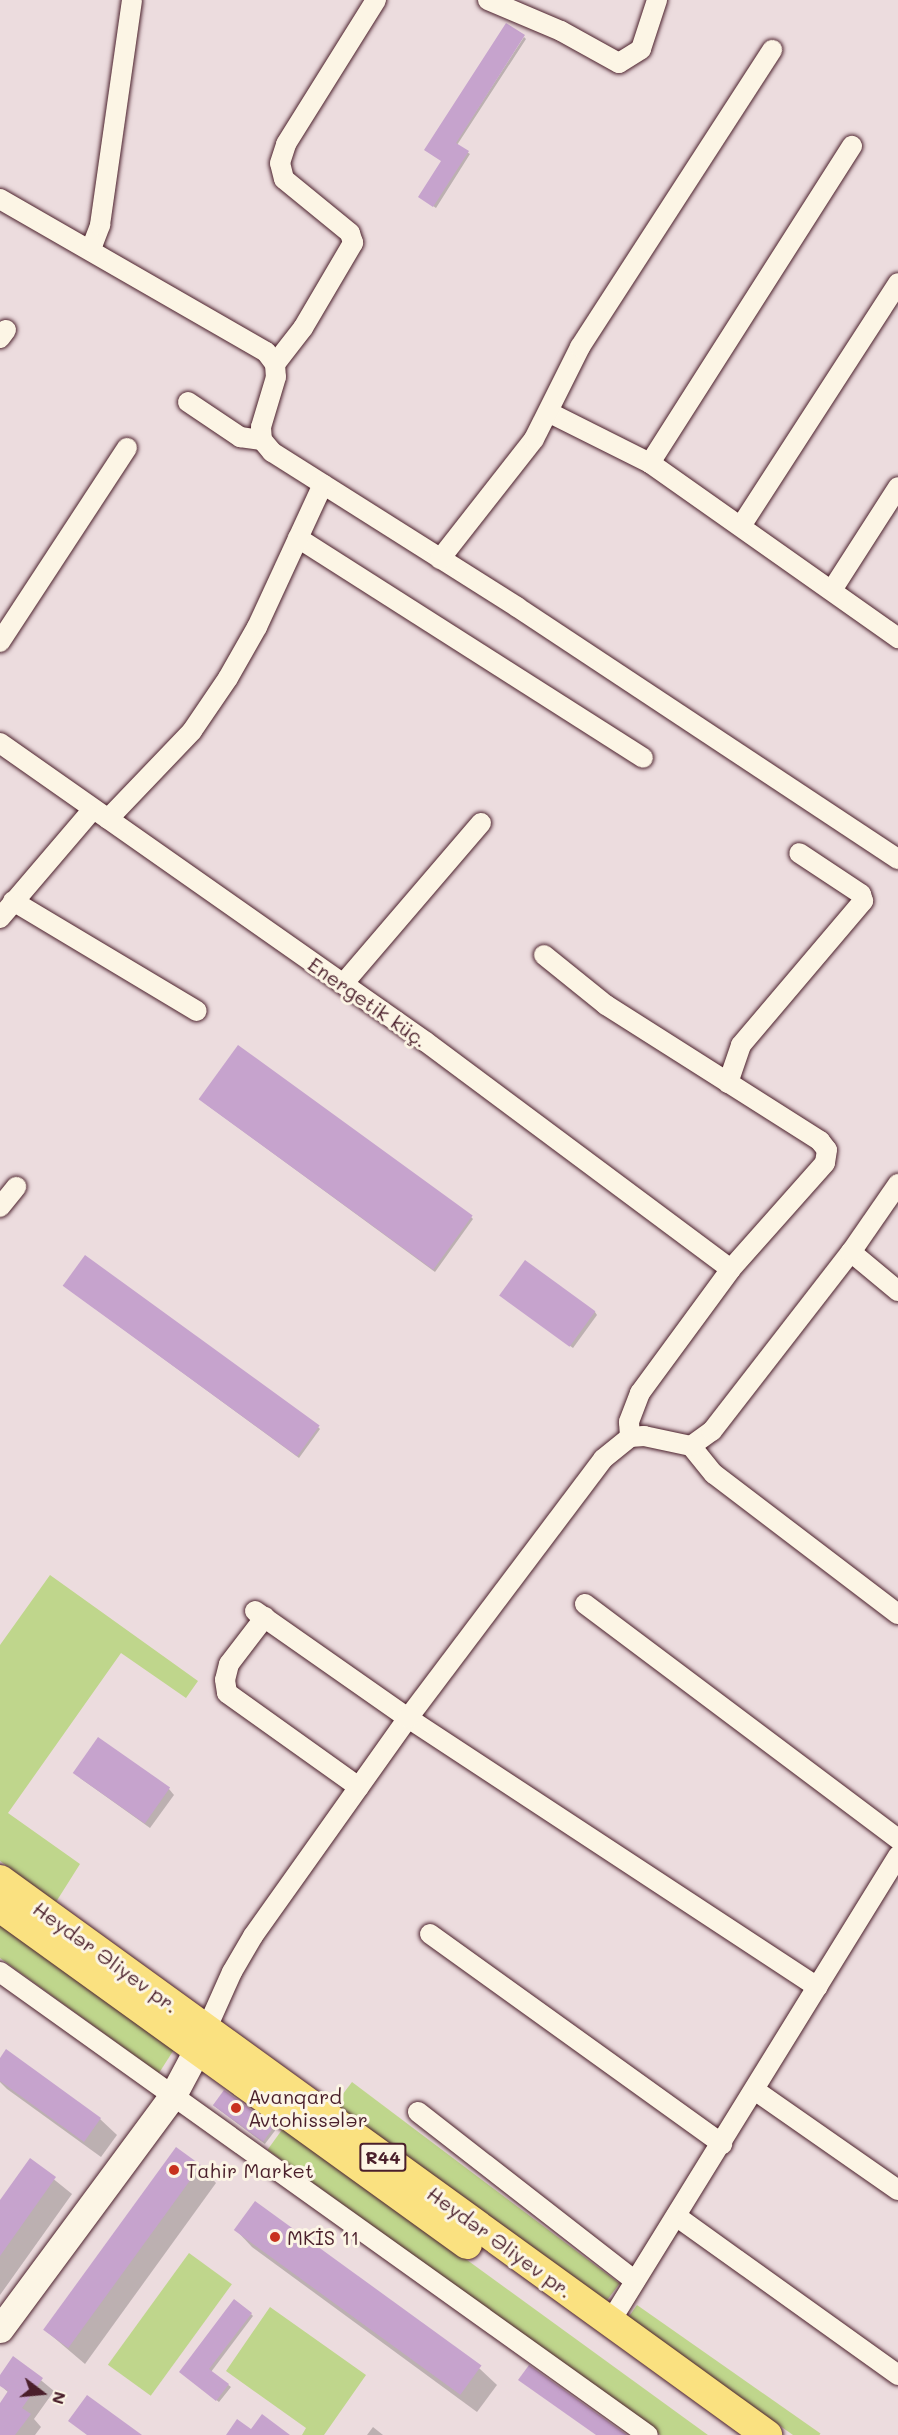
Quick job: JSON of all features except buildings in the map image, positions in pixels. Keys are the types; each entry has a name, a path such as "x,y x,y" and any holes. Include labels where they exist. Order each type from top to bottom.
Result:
{"main road":[{"name":"Heydər Əliyev pr.","path":"0,1880 202,2039 733,2435"},
{"name":"Heydər Əliyev pr.","path":"0,1906 202,2039 610,2322 767,2435"}],"street":[{"path":"91,249 100,225 132,0"},
{"path":"274,364 303,328 353,243 350,233 284,179 280,163 286,144 376,0"},
{"path":"488,0 561,31 619,63 641,49 657,0"},
{"path":"440,559 512,470 550,413 580,347 772,50"},
{"path":"650,463 852,146"},
{"path":"0,199 266,351 274,364 276,377 261,427 262,440 272,452 440,559 898,859"},
{"path":"741,526 898,283"},
{"path":"188,402 240,437 262,440"},
{"path":"550,413 650,463 898,638"},
{"path":"0,642 127,448"},
{"path":"0,918 13,901 101,814 192,731 228,678 323,484"},
{"path":"832,590 898,487"},
{"path":"298,538 644,758"},
{"name":"Energetik küç.","path":"0,743 343,984 731,1269"},
{"path":"343,984 481,823"},
{"path":"728,1083 741,1045 862,901 861,894 799,853"},
{"path":"13,901 197,1011"},
{"path":"544,955 606,1005 820,1142 827,1150 825,1163 731,1269 640,1393 629,1422 630,1437"},
{"path":"691,1446 712,1431 851,1252 898,1184"},
{"path":"0,1207 16,1187"},
{"path":"851,1252 898,1292"},
{"path":"0,2329 172,2096 202,2039 232,1972 253,1936 408,1718 603,1459 630,1437 644,1436 691,1446 714,1474 898,1614"},
{"path":"585,1604 898,1839"},
{"path":"359,1787 227,1693 225,1680 229,1664 260,1614 408,1718 818,1987"},
{"path":"610,2322 756,2091 898,1856"},
{"path":"430,1934 722,2144"},
{"path":"0,1972 648,2435"},
{"path":"756,2091 898,2190"},
{"path":"418,2112 635,2281"},
{"path":"676,2216 898,2374"}],"green space":[{"path":"50,1575 198,1681 186,1698 121,1653 8,1813 80,1864 56,1902 0,1861 0,1645"},
{"path":"0,1920 175,2048 159,2073 0,1958"},
{"path":"352,2082 620,2284 600,2310 332,2108"},
{"path":"284,2127 708,2435 660,2435 268,2150"},
{"path":"189,2253 232,2284 151,2396 108,2365"},
{"path":"637,2305 820,2433 793,2435 627,2319"},
{"path":"270,2307 366,2375 324,2435 302,2435 306,2428 226,2371"}],"place":[{"name":"Avanqard Avtohissələr","path":"236,2108"},
{"name":"Tahir Market","path":"174,2170"},
{"name":"MKİS 11","path":"275,2237"}]}
